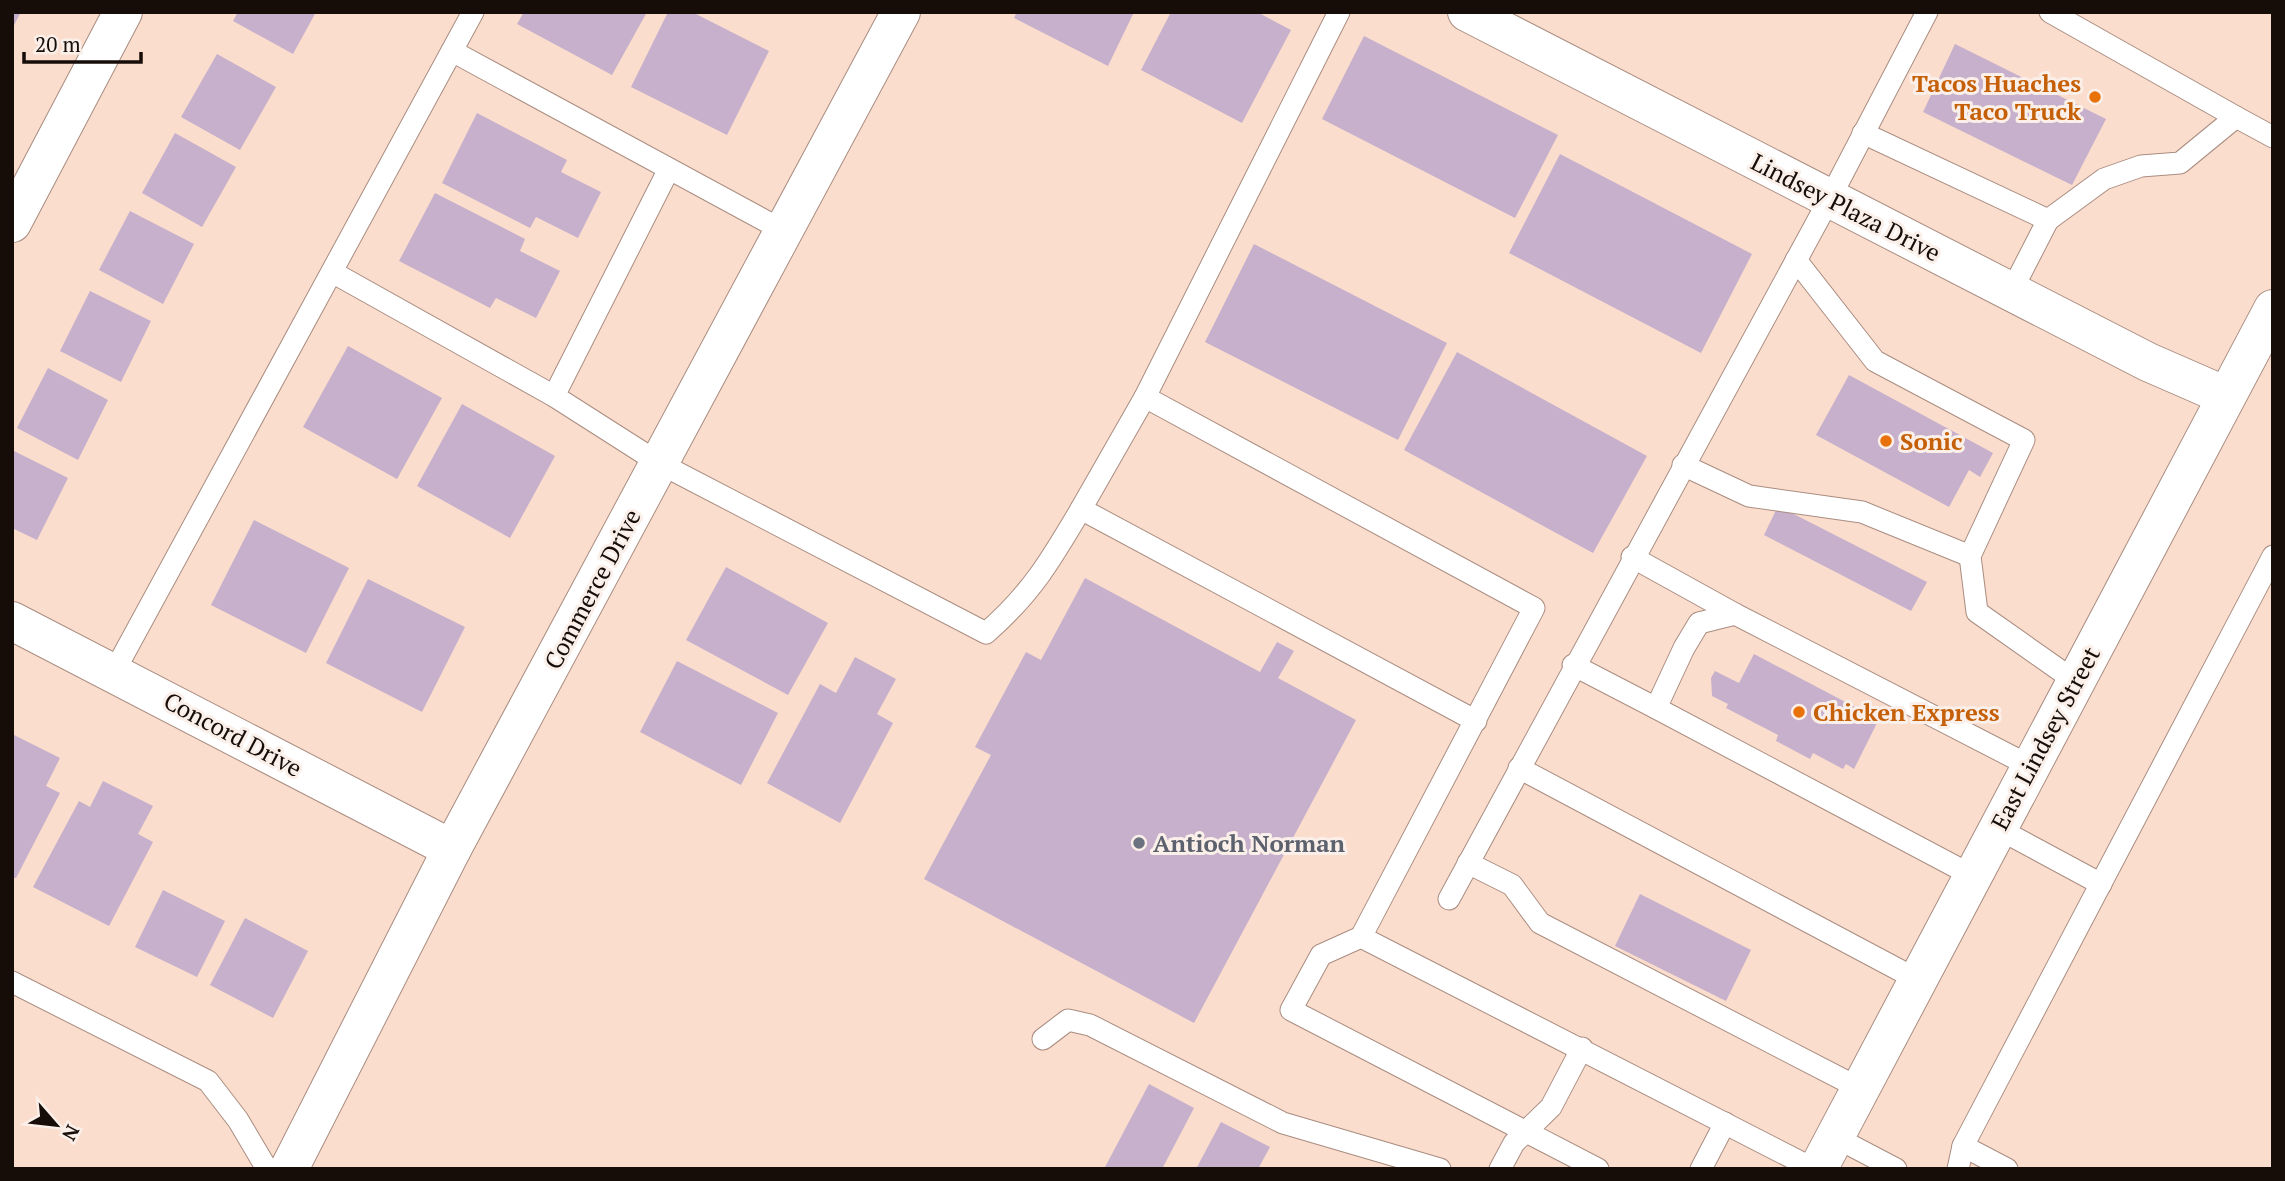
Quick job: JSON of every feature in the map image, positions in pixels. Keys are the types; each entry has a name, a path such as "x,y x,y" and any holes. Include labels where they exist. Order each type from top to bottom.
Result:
{"street":[{"path":"12,223 123,12"},
{"name":"Commerce Drive","path":"289,1169 452,849 901,12"},
{"name":"Lindsey Plaza Drive","path":"1467,12 2165,370 2226,396"},
{"name":"East Lindsey Street","path":"1823,1158 2273,309"},
{"name":"Concord Drive","path":"12,621 452,849"}],"lane":[{"path":"114,672 474,12"},
{"path":"332,272 555,396 659,463 986,633 1015,608 1042,575 1145,397 1339,12"},
{"path":"1449,900 1573,665 1830,198 1927,12"},
{"path":"2050,12 2273,137"},
{"path":"452,51 784,231"},
{"path":"2011,292 2048,220 2104,179 2141,166 2180,163 2236,117"},
{"path":"1863,133 2048,220"},
{"path":"555,396 669,169"},
{"path":"1796,260 1875,361 2024,440 1970,556 1977,612 2075,681"},
{"path":"1145,397 1534,608 1361,937 1321,955 1291,1010 1598,1169"},
{"path":"1683,465 1749,496 1862,512 1970,556"},
{"path":"1081,509 1476,721"},
{"path":"1958,1169 1963,1146 2273,556"},
{"path":"1632,557 1735,614 2030,766"},
{"path":"1656,708 1699,623 1735,614"},
{"path":"1573,665 1972,876"},
{"path":"1518,768 1918,979"},
{"path":"1997,828 2101,884"},
{"path":"1468,863 1512,885 1539,923 1861,1089"},
{"path":"1361,937 1726,1123 1823,1158 1896,1169"},
{"path":"12,982 208,1082 238,1120 267,1169"},
{"path":"1043,1039 1068,1020 1090,1025 1283,1123 1440,1169"},
{"path":"1500,1169 1514,1143 1551,1107 1582,1048"},
{"path":"1701,1169 1726,1123"},
{"path":"1963,1146 2007,1169"},
{"path":"1362,1169 1371,1149"}],"building":[{"path":"12,12 21,12 12,29"},
{"path":"238,12 316,12 293,54 233,21"},
{"path":"524,12 647,12 612,75 517,24"},
{"path":"668,12 692,12 769,51 727,135 631,87"},
{"path":"1017,12 1134,12 1108,66 1014,18"},
{"path":"1171,12 1257,12 1291,30 1242,123 1141,70"},
{"path":"1364,36 1558,135 1515,218 1322,119"},
{"path":"1955,44 2106,119 2072,185 1923,112"},
{"path":"217,54 276,87 240,150 181,117"},
{"path":"477,113 567,160 561,172 601,192 578,238 536,217 530,228 442,183"},
{"path":"175,133 236,167 202,227 142,193"},
{"path":"1560,154 1752,254 1701,353 1509,253"},
{"path":"435,193 525,239 520,251 560,271 536,318 496,298 490,308 399,261"},
{"path":"130,211 194,244 163,304 99,270"},
{"path":"1254,244 1447,343 1398,440 1205,342"},
{"path":"90,291 151,321 121,382 60,351"},
{"path":"348,346 442,398 397,479 303,427"},
{"path":"1457,352 1647,456 1593,553 1404,450"},
{"path":"48,368 108,400 78,460 17,428"},
{"path":"1849,375 1993,453 1980,477 1969,470 1949,507 1816,435"},
{"path":"462,404 555,456 510,538 417,486"},
{"path":"12,450 68,478 37,540 12,528"},
{"path":"1778,506 1927,582 1911,611 1764,535"},
{"path":"254,520 349,568 306,653 211,605"},
{"path":"726,567 828,623 788,695 686,640"},
{"path":"1085,578 1260,672 1277,642 1294,651 1278,678 1356,720 1194,1023 924,879 991,755 975,747 1026,652 1041,660"},
{"path":"368,579 465,627 422,712 326,663"},
{"name":"Chicken Express","path":"1754,654 1872,716 1870,719 1877,723 1854,769 1846,764 1843,769 1813,753 1810,759 1776,741 1778,735 1726,708 1728,704 1712,696 1711,678 1715,671 1739,683"},
{"path":"855,657 896,679 877,714 893,723 840,823 767,783 820,684 836,693"},
{"path":"677,661 778,713 741,785 640,732"},
{"path":"12,734 60,758 46,786 60,793 16,878 12,877"},
{"path":"103,781 153,806 138,834 153,842 109,926 33,887 79,801 90,807"},
{"path":"163,890 225,921 197,977 135,947"},
{"path":"1640,894 1751,950 1726,1001 1615,946"},
{"path":"245,918 308,951 273,1018 210,985"},
{"path":"1149,1084 1194,1108 1162,1169 1104,1169"},
{"path":"1221,1122 1270,1147 1258,1169 1196,1169"}],"place":[{"name":"Tacos Huaches Taco Truck","path":"2095,97"},
{"name":"Sonic","path":"1886,441"},
{"name":"Chicken Express","path":"1799,712"},
{"name":"Antioch Norman","path":"1139,843"}]}
